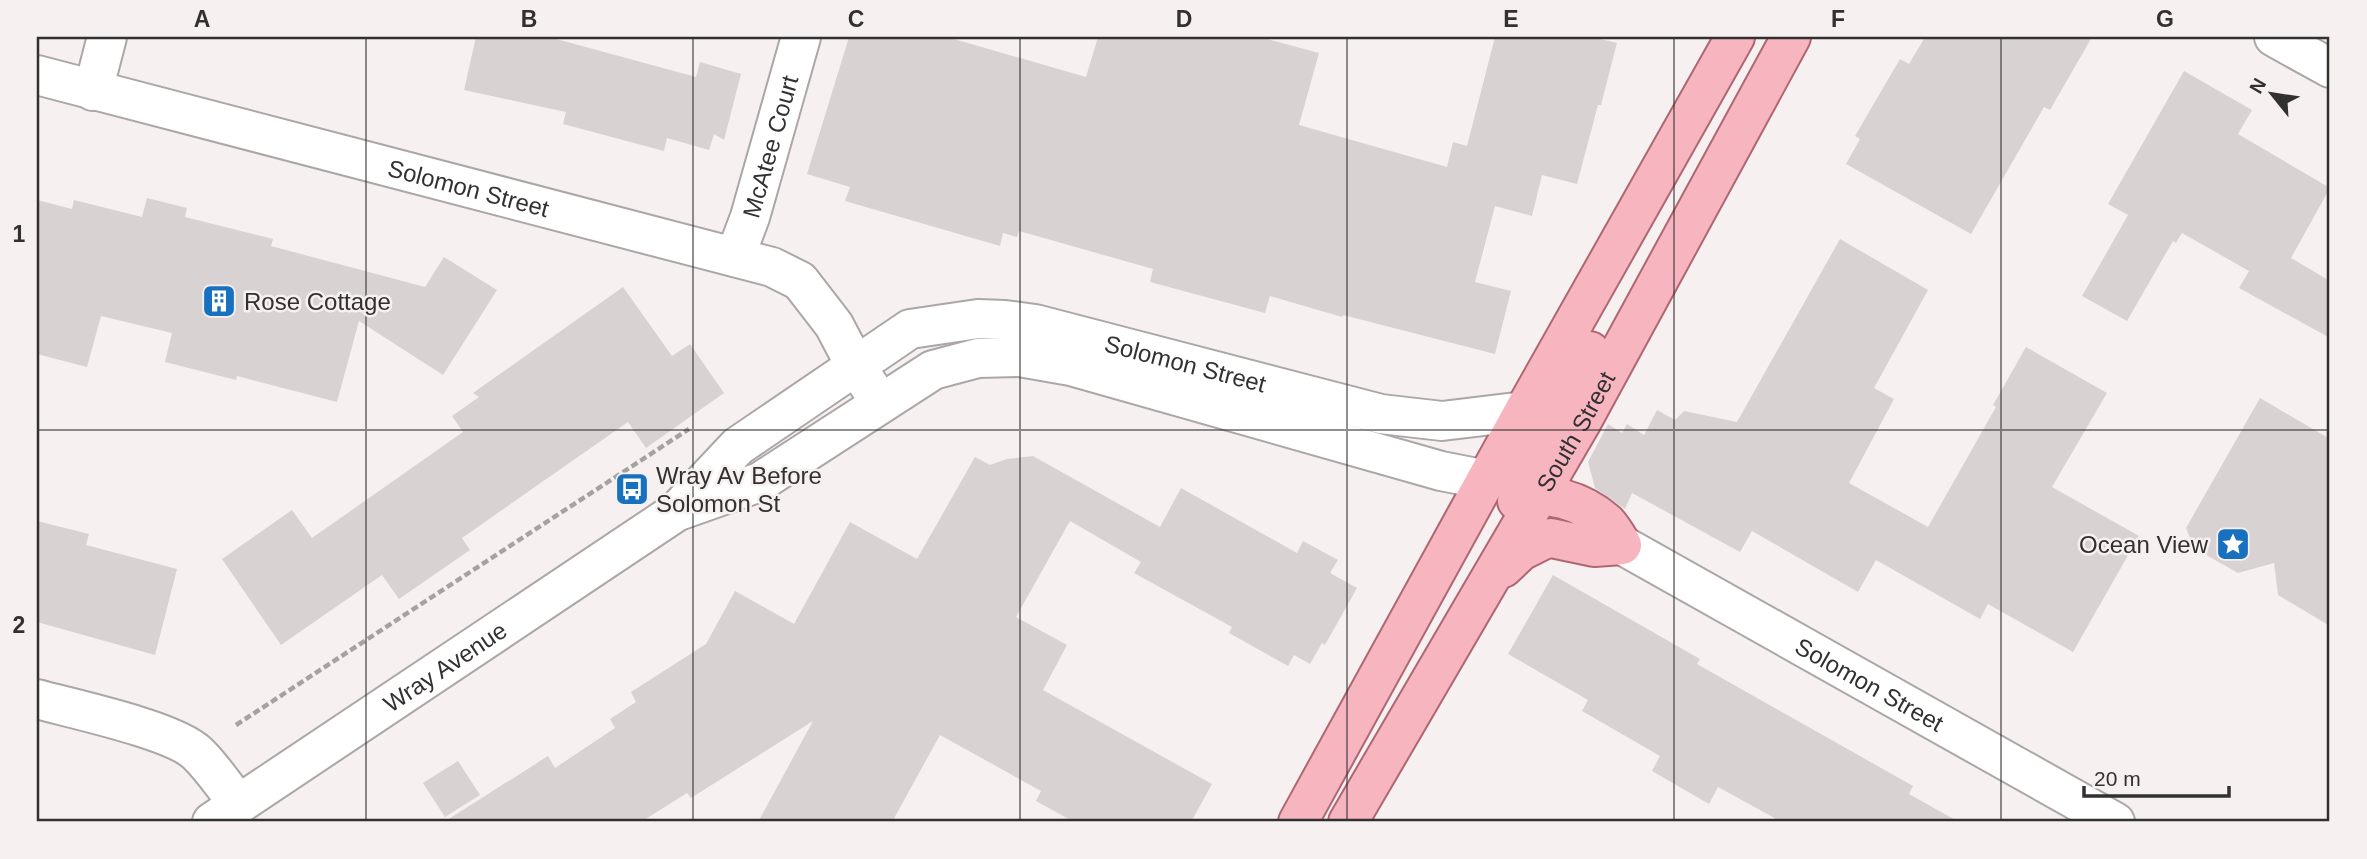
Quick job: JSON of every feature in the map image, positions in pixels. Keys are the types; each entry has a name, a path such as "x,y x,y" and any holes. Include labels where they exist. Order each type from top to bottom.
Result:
{"main road":[{"name":"South Street","path":"1348,822 1488,585 1517,498 1524,411 1735,37"},
{"name":"South Street","path":"1298,822 1343,744 1517,498 1563,453 1785,48"},
{"path":"1622,545 1604,547 1580,527 1517,498 1502,476 1512,470 1537,445 1658,228 1719,134 1785,48"},
{"path":"1563,453 1564,468 1580,527"},
{"path":"1488,585 1513,557 1535,542 1580,527"}],"street":[{"path":"93,91 107,37"},
{"name":"McAtee Court","path":"735,257 750,217 801,37"},
{"path":"2274,37 2330,68"},
{"name":"Solomon Street","path":"37,75 772,267 800,281 834,325 855,365 881,403 933,370 978,358 1019,357 1071,366 1441,471 1517,498"},
{"name":"Solomon Street","path":"855,365 910,329 978,319 1005,320 1035,324 1381,414 1442,421 1524,411"},
{"name":"Wray Avenue","path":"226,813 676,512 738,446 855,365"},
{"name":"Wray Avenue","path":"676,512 760,482 881,403"},
{"name":"Solomon Street","path":"1622,545 2115,822"},
{"path":"37,699 123,722 176,740 196,752 226,813"}],"path":[{"path":"236,725 694,425"}],"building":[{"path":"476,37 549,37 696,77 700,62 741,74 724,140 714,134 709,150 667,138 664,151 563,124 566,112 464,90"},
{"path":"849,37 947,37 1086,77 1098,37 1260,37 1319,53 1299,125 1447,167 1453,142 1467,146 1495,37 1592,37 1617,43 1577,184 1542,175 1532,216 1495,206 1475,282 1511,291 1495,354 1343,315 1342,317 1270,296 1265,313 1150,282 1153,269 1019,231 1017,237 1003,233 1000,246 845,201 850,187 807,174"},
{"path":"1925,37 2092,37 2050,110 2044,107 1971,234 1846,164 1860,139 1855,136 1900,59 1909,64"},
{"path":"2184,71 2252,110 2238,134 2330,188 2291,258 2330,281 2330,338 2239,288 2249,271 2182,233 2176,243 2173,241 2127,321 2082,296 2128,215 2108,204"},
{"path":"147,198 187,208 185,217 273,239 271,246 425,287 444,257 497,290 443,375 359,321 337,402 237,376 236,380 165,362 172,333 101,316 87,367 37,354 37,200 72,209 74,200 142,217"},
{"path":"1840,239 1928,290 1874,388 1894,399 1849,483 1928,527 1996,407 1993,405 2026,347 2107,393 2052,487 2139,536 2073,652 1988,604 1980,619 1876,560 1858,592 1752,531 1740,552 1632,493 1625,509 1595,488 1588,462 1608,424 1622,433 1627,424 1644,435 1657,410 1675,420 1684,411 1737,422"},
{"path":"623,287 672,356 690,344 724,393 646,448 628,422 462,538 470,550 399,599 382,575 281,645 222,559 292,510 312,538 463,432 452,416 479,397 473,393"},
{"path":"2260,398 2330,439 2330,626 2278,595 2274,563 2238,573 2194,548 2186,528"},
{"path":"1033,456 1160,527 1181,488 1297,553 1303,541 1338,560 1330,573 1357,588 1325,645 1322,643 1310,664 1294,655 1288,666 1229,633 1232,627 1134,573 1141,562 1070,521 1016,617 1067,645 1043,690 1212,784 1191,822 1074,822 1036,801 1041,791 940,735 892,822 758,822 813,721 691,798 687,793 641,822 444,822 548,756 555,768 615,728 610,719 636,702 631,692 706,644 735,591 794,624 850,522 917,559 975,457 990,465 1007,459"},
{"path":"37,521 89,534 86,545 177,569 155,655 37,622"},
{"path":"1553,575 1700,659 1697,664 1913,786 1909,794 1959,822 1782,822 1718,787 1709,804 1652,771 1660,756 1582,711 1588,700 1508,654"},
{"path":"458,761 480,795 445,817 423,783"}],"place":[{"name":"Rose Cottage","path":"219,301"},
{"name":"Wray Av Before Solomon St","path":"632,489"},
{"name":"Ocean View","path":"2233,544"}]}
